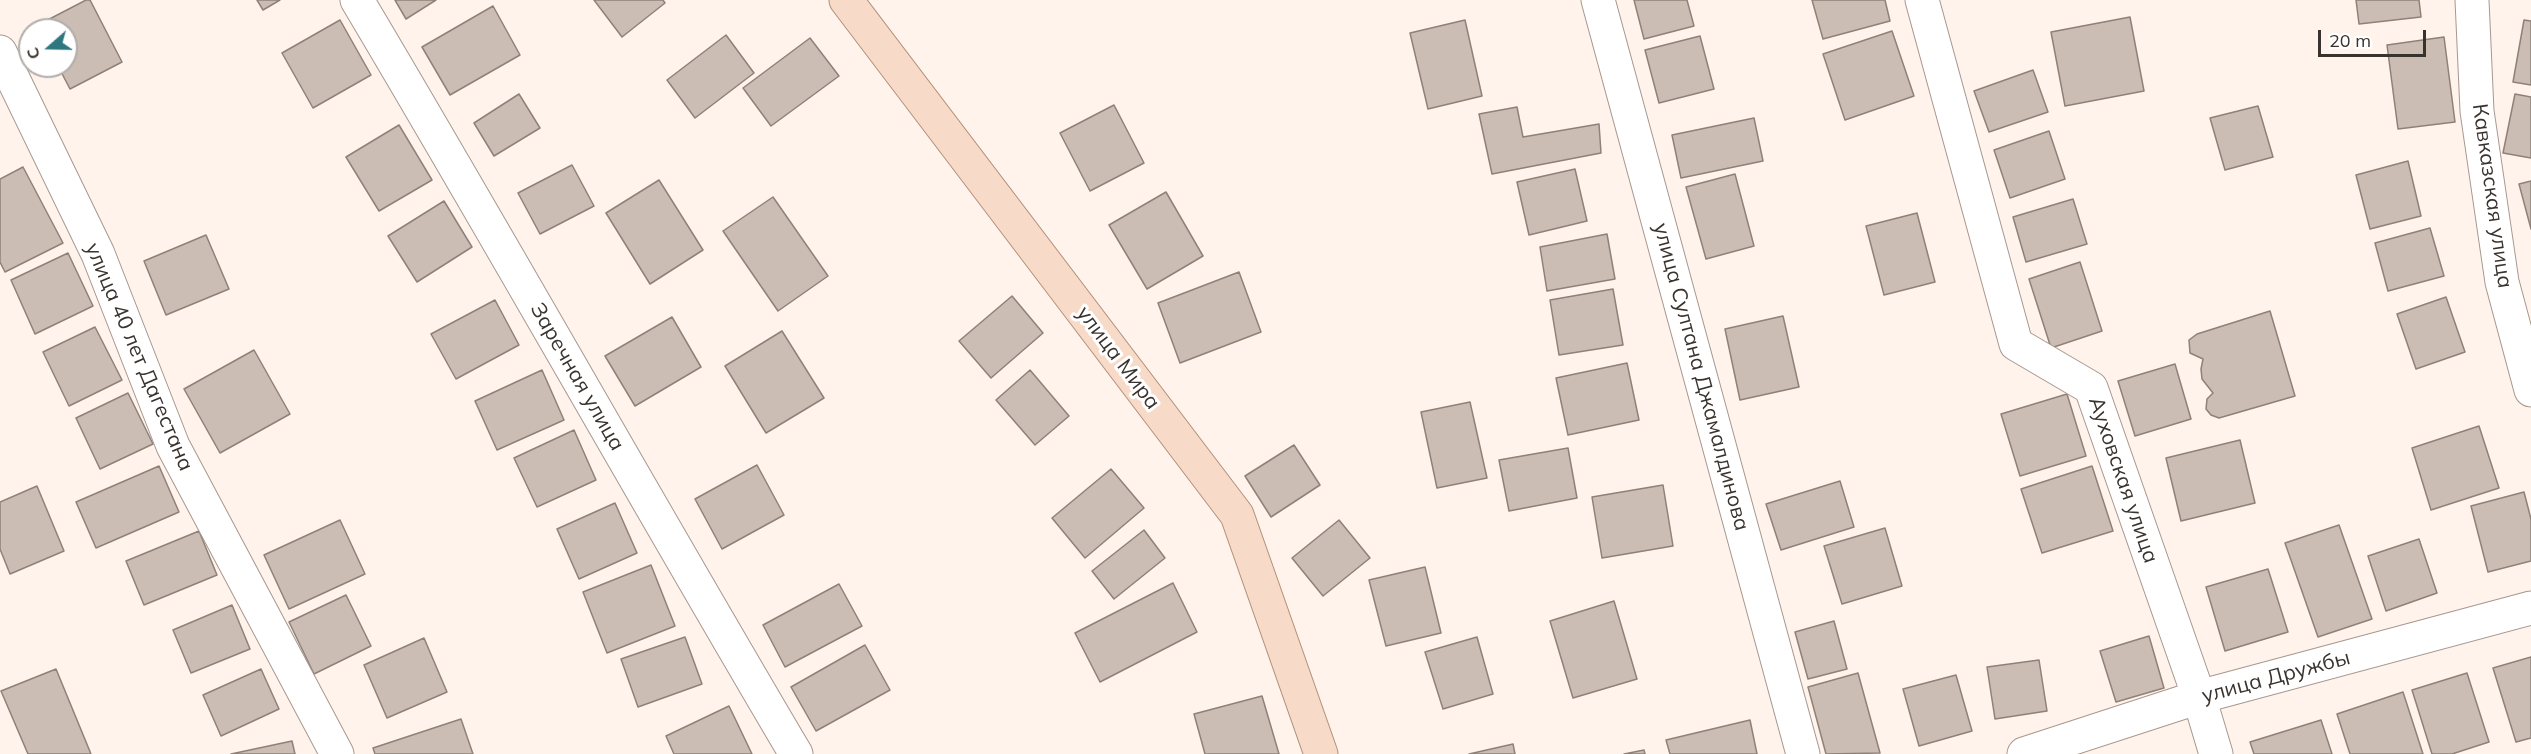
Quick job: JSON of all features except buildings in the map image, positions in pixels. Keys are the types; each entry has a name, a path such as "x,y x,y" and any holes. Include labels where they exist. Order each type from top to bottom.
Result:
{"main road":[{"name":"улица Мира","path":"846,0 1237,515 1321,754"}],"street":[{"name":"Заречная улица","path":"357,0 477,201 685,567 796,754"},
{"name":"улица Султана Джамалдинова","path":"1598,0 1803,754"},
{"name":"Ауховская улица","path":"1922,0 2016,344 2091,388 2199,698 2216,754"},
{"name":"Кавказская улица","path":"2472,0 2477,111 2502,282 2531,390"},
{"name":"улица 40 лет Дагестана","path":"0,52 98,254 173,446 337,754"},
{"name":"улица Дружбы","path":"2024,754 2199,698 2531,608"}]}
